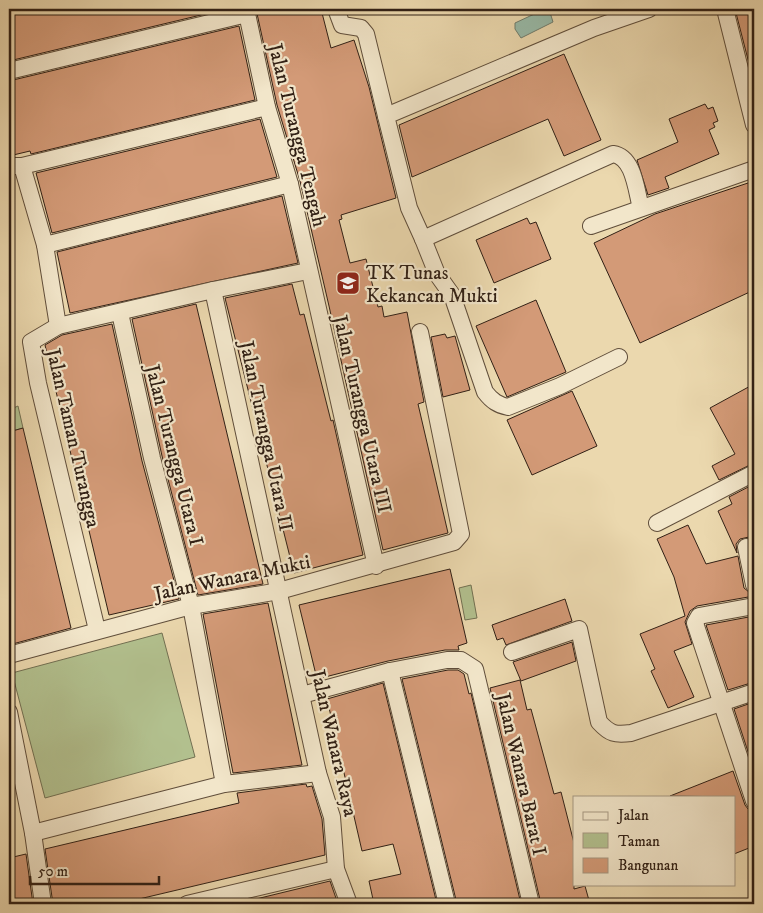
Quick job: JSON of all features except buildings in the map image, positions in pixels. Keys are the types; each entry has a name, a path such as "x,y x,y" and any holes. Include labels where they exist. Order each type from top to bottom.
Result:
{"street":[{"path":"336,9 342,25 361,28 366,34 409,208 437,274 452,295 485,392 492,400 508,408 560,386 619,357"},
{"path":"386,116 594,28 649,9"},
{"path":"725,9 754,125"},
{"path":"9,71 246,12"},
{"name":"Jalan Turangga Tengah","path":"246,12 267,107 290,184 308,271"},
{"path":"16,166 267,107"},
{"path":"423,239 613,154 624,159 630,167 641,208"},
{"name":"Jalan Taman Turangga","path":"16,166 45,245 58,326 31,342 38,383 97,630"},
{"path":"591,226 754,169"},
{"path":"45,245 290,184"},
{"path":"58,326 213,290 308,271"},
{"name":"Jalan Turangga Utara III","path":"308,271 376,566"},
{"name":"Jalan Turangga Utara II","path":"213,290 279,591"},
{"name":"Jalan Turangga Utara I","path":"120,313 152,458 191,606 224,784"},
{"name":"Jalan Wanara Mukti","path":"9,655 191,606 279,591 376,566 454,542 461,534 420,332"},
{"path":"657,523 754,473"},
{"path":"746,547 754,585"},
{"name":"Jalan Wanara Raya","path":"279,591 318,772 332,817 336,869 349,904"},
{"path":"754,606 700,616 696,619 695,623 754,801"},
{"path":"512,652 579,629 599,722 608,732 615,735 631,734 754,692"},
{"name":"Jalan Wanara Barat I","path":"390,671 461,660 475,669 531,904"},
{"path":"302,695 390,671 447,904"},
{"path":"9,712 33,833 43,904"},
{"path":"33,833 224,784 318,772"},
{"path":"187,904 336,869"}],"green space":[{"path":"18,406 23,428 9,432 9,410"},
{"path":"471,585 477,618 465,620 459,588"},
{"path":"162,633 195,757 45,798 12,673"}],"shaded area":[{"path":"545,9 549,9 553,22 521,38 515,29 515,23"}],"place":[{"name":"TK Tunas Kekancan Mukti","path":"348,283"}]}
